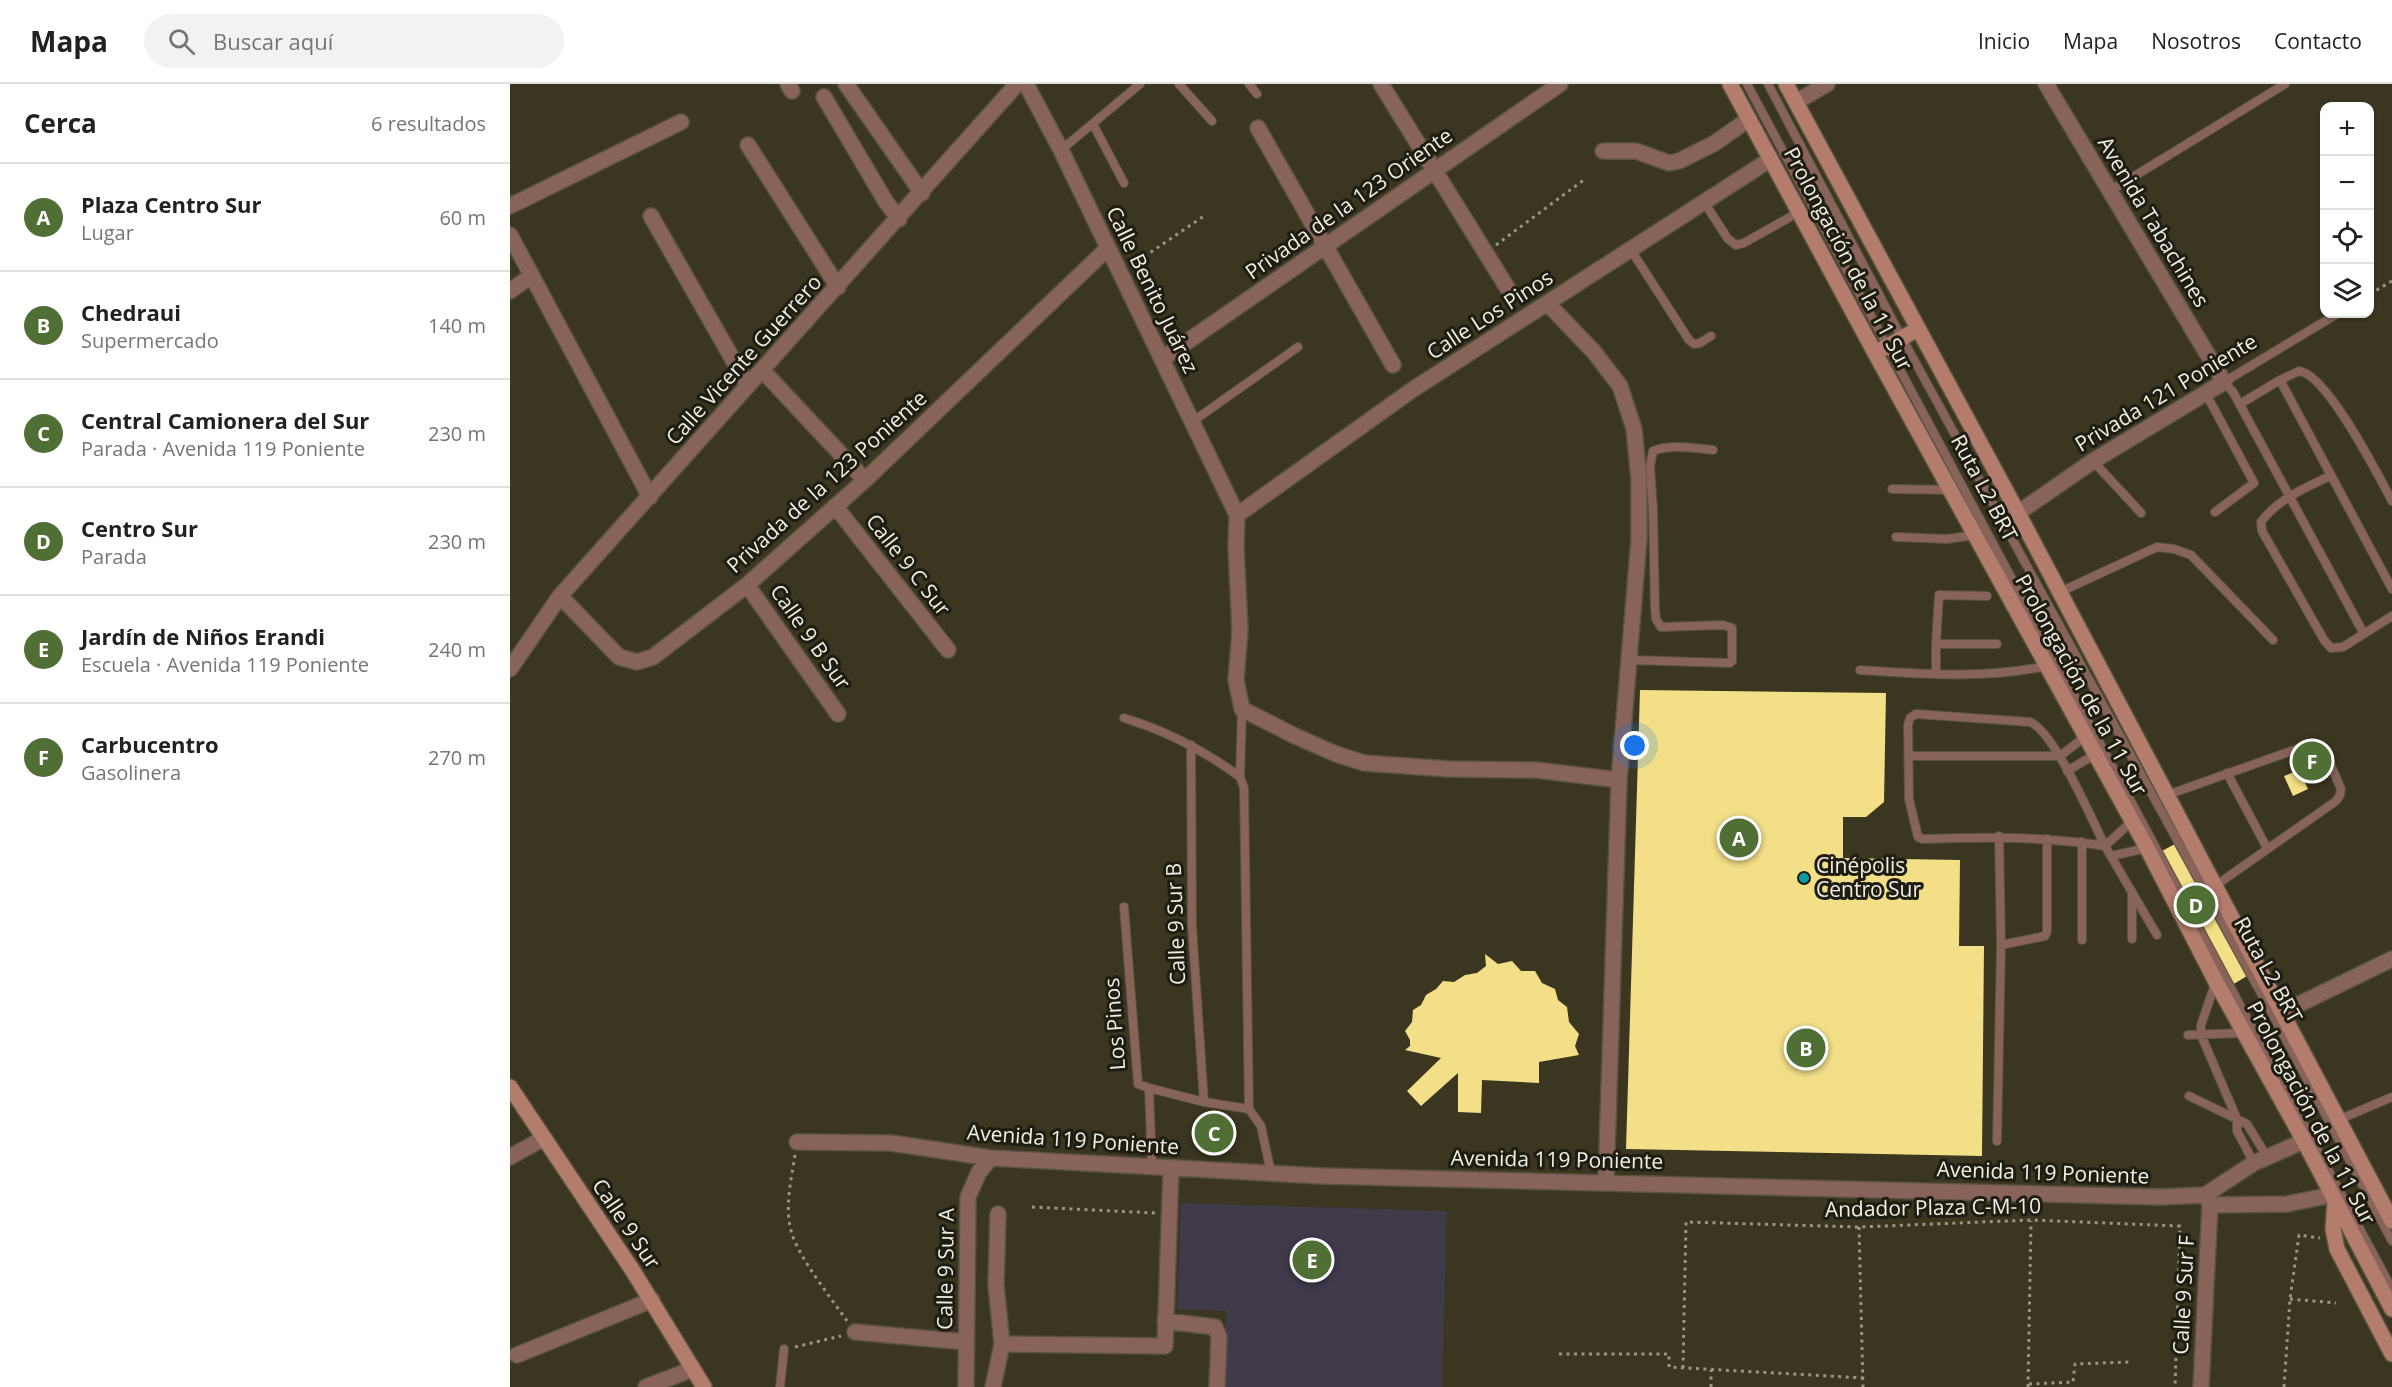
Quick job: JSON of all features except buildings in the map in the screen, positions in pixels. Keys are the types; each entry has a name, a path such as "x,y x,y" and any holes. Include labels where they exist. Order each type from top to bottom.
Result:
{"main road":[{"name":"Prolongación de la 11 Sur","path":"1730,84 1799,212 1881,350 1951,490 2147,848 2216,982 2246,1033 2392,1309"},
{"name":"Prolongación de la 11 Sur","path":"1786,84 2018,513 2392,1221"},
{"path":"1881,350 1918,329"},
{"name":"Calle 9 Sur","path":"510,1087 652,1300 704,1387"},
{"path":"2334,1198 2334,1241 2392,1354"}],"street":[{"path":"846,84 922,193"},
{"name":"Calle Vicente Guerrero","path":"510,669 560,596 899,219 1017,84"},
{"name":"Calle Benito Juárez","path":"1026,84 1061,150 1237,515"},
{"path":"1381,84 1508,289"},
{"name":"Privada de la 123 Oriente","path":"1162,358 1560,84"},
{"path":"1796,102 1827,84"},
{"name":"Avenida Tabachines","path":"2046,84 2224,382"},
{"path":"824,97 886,202 899,219"},
{"path":"1603,151 1636,151 1669,162 1679,161 1715,143 1749,119"},
{"path":"510,206 681,122"},
{"path":"1258,128 1393,365"},
{"path":"748,145 838,287"},
{"name":"Calle Los Pinos","path":"1237,515 1412,390 1771,159"},
{"path":"651,216 748,386"},
{"path":"510,235 650,497"},
{"name":"Privada de la 123 Poniente","path":"560,596 619,657 637,662 653,657 747,585 865,480 1108,248"},
{"path":"510,291 531,276"},
{"path":"1547,303 1594,352 1620,386 1634,429 1639,479 1639,539 1619,780 1606,1182"},
{"path":"763,371 865,480"},
{"name":"Privada 121 Poniente","path":"2018,513 2093,461 2224,382"},
{"name":"Calle 9 C Sur","path":"835,506 948,650"},
{"path":"1237,515 1236,548 1240,631 1236,680 1242,709 1336,754 1364,762 1449,769 1536,770 1619,780"},
{"name":"Calle 9 B Sur","path":"747,585 838,714"},
{"path":"2281,1014 2392,959"},
{"path":"510,1157 544,1138"},
{"path":"2208,1200 2261,1161 2304,1141"},
{"name":"Avenida 119 Poniente","path":"797,1142 891,1143 991,1158 1272,1173 2160,1197 2287,1204 2334,1198"},
{"name":"Calle 9 Sur A","path":"966,1387 968,1197 979,1172 991,1158"},
{"path":"1002,1344 1165,1346 1171,1168"},
{"name":"Calle 9 Sur F","path":"2201,1387 2208,1200"},
{"path":"993,1387 1002,1344 996,1285 998,1214"},
{"path":"517,1355 652,1300"},
{"path":"1165,1321 1215,1327 1219,1337 1218,1387"},
{"path":"855,1332 966,1342"},
{"path":"646,1387 693,1369"}],"lane":[{"path":"1061,150 1140,84"},
{"path":"1179,84 1212,121"},
{"path":"1249,84 1257,94"},
{"name":"Ruta L2 BRT","path":"1747,84 1881,350 2392,1289"},
{"name":"Ruta L2 BRT","path":"1768,84 1902,338 2274,1017 2392,1241"},
{"path":"2110,191 2285,84"},
{"path":"1093,124 1124,183"},
{"path":"1704,202 1728,239 1736,245 1744,243 1799,212"},
{"path":"1631,250 1689,340 1694,344 1700,344 1711,336"},
{"name":"Privada 121 Poniente","path":"2224,382 2330,318"},
{"path":"1192,422 1298,348"},
{"path":"2240,404 2299,371 2310,374 2346,418 2392,501"},
{"path":"2280,380 2392,589"},
{"path":"2224,382 2240,404 2364,634"},
{"path":"2205,392 2254,483 2215,512"},
{"path":"1630,660 1730,663 1732,661 1732,627 1723,625 1661,627 1656,619 1655,608 1650,466 1653,451 1680,447 1713,450"},
{"path":"2093,461 2140,513"},
{"path":"2330,476 2289,496 2267,514 2261,522 2262,531 2324,640 2331,648 2343,647 2392,616"},
{"path":"1892,489 1951,490"},
{"path":"1896,537 1947,539 1975,535"},
{"path":"2060,592 2157,547 2174,549 2191,555 2273,640"},
{"path":"1936,674 1939,595 1987,596"},
{"path":"1936,644 1997,644"},
{"path":"1860,670 1936,674 2016,672 2046,666"},
{"path":"1242,709 1240,777 1244,788 1250,1109 1260,1126 1272,1173"},
{"path":"2105,846 2082,842 1999,836 1923,839 1918,837 1909,799 1908,725 1910,718 1916,714 2030,722 2037,725 2060,756 2105,846 2157,935"},
{"path":"1124,718 1158,728 1191,745 1240,777"},
{"path":"1909,756 2060,756 2086,736"},
{"path":"2167,795 2314,743 2324,749 2341,789 2336,801 2215,886"},
{"name":"Calle 9 Sur B","path":"1191,745 1192,926 1204,1102"},
{"path":"2067,771 2096,754"},
{"path":"2227,773 2267,848"},
{"path":"2105,846 2132,822"},
{"path":"1996,1141 2001,945 1999,836"},
{"path":"2001,945 2040,939 2048,931 2047,839"},
{"path":"2082,842 2082,940"},
{"path":"2111,856 2147,848"},
{"path":"2132,891 2132,939"},
{"name":"Los Pinos","path":"1124,907 1138,1084 1149,1088 1152,1167"},
{"path":"2216,982 2201,1035 2237,1119 2237,1131 2261,1161"},
{"path":"2188,1035 2246,1033"},
{"path":"1149,1088 1204,1102 1250,1109"},
{"path":"2189,1096 2247,1124 2261,1161"},
{"path":"2338,1120 2392,1098"},
{"path":"780,1387 784,1349"}],"path":[{"path":"1485,253 1585,179"},
{"path":"1120,273 1204,216"},
{"path":"2374,292 2392,281"},
{"path":"784,1349 855,1332 810,1268 792,1234 788,1200 797,1142"},
{"path":"1032,1207 1169,1214"},
{"path":"2031,1220 2029,1385 2073,1383 2075,1364 2129,1362"},
{"name":"Andador Plaza C-M-10","path":"1683,1368 1686,1222 1859,1227 2031,1220 2180,1226 2175,1387"},
{"path":"1859,1227 1863,1387"},
{"path":"2284,1387 2290,1299 2298,1234 2334,1241"},
{"path":"2290,1299 2336,1303"},
{"path":"1559,1354 1669,1354 1669,1367 1864,1378"},
{"path":"1711,1370 1711,1387"}],"shaded area":[{"path":"1181,1203 1447,1211 1442,1387 1223,1387 1226,1311 1177,1309"}],"place":[{"name":"Carbucentro","path":"2312,761"},
{"name":"Plaza Centro Sur","path":"1739,838"},
{"name":"Cinépolis Centro Sur","path":"1804,878"},
{"name":"Centro Sur","path":"2196,905"},
{"name":"Chedraui","path":"1806,1048"},
{"name":"Central Camionera del Sur","path":"1214,1133"},
{"name":"Jardín de Niños Erandi","path":"1312,1260"}]}
